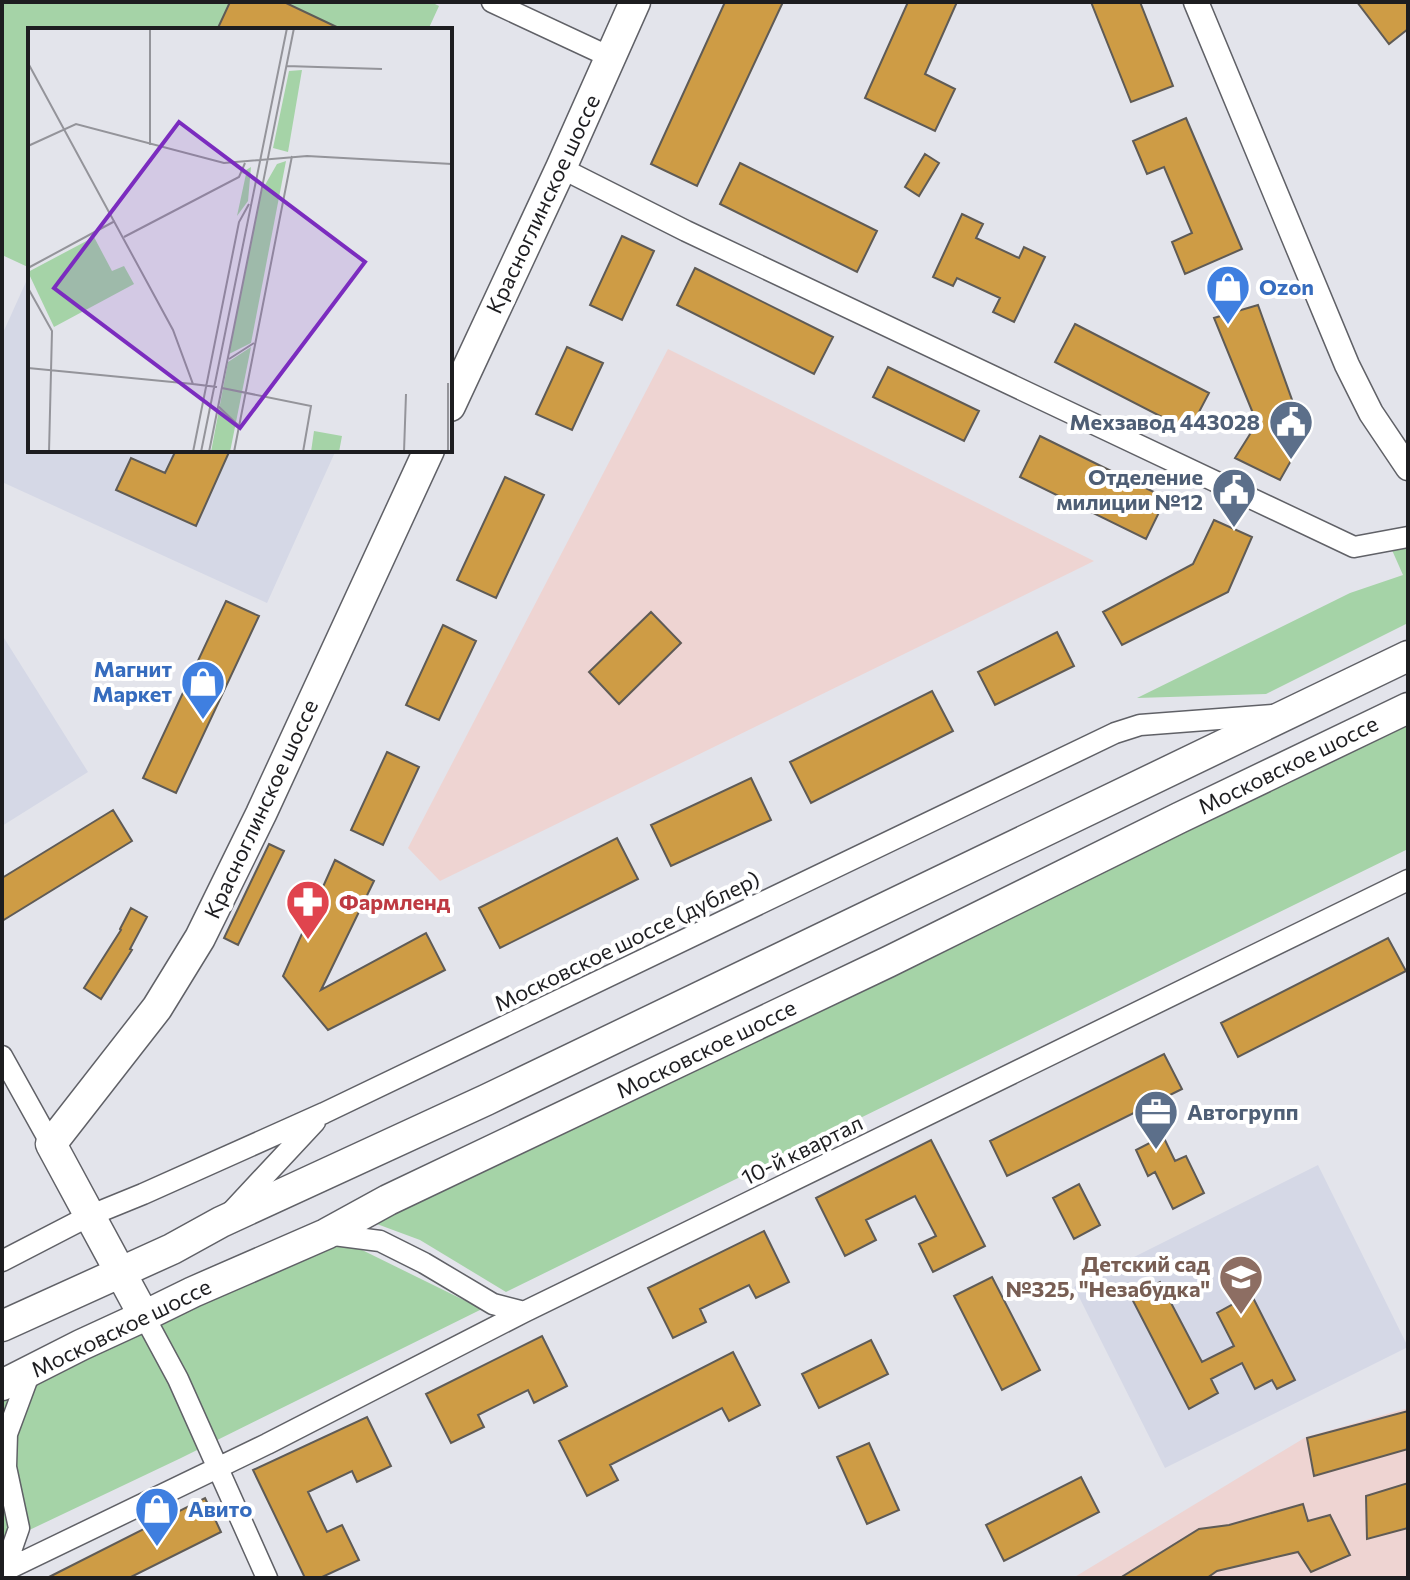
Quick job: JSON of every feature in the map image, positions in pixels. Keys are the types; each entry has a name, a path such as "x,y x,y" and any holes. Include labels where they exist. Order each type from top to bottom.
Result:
{"main road":[{"name":"Красноглинское шоссе","path":"452,402 635,2"},
{"name":"Красноглинское шоссе","path":"51,1144 157,1008 200,938 261,814 428,452"},
{"name":"Московское шоссе","path":"2,1326 486,1100 1408,656"},
{"name":"Московское шоссе","path":"2,1385 193,1292 326,1234 388,1200 888,962 1408,708"},
{"path":"51,1144 144,1316"}],"street":[{"path":"492,2 610,57"},
{"path":"1196,2 1347,365 1371,413 1408,468"},
{"path":"561,168 1354,547 1408,537"},
{"name":"Московское шоссе (дублер)","path":"2,1261 89,1216 324,1113 1115,733 1140,725 1285,714"},
{"name":"10-й квартал","path":"3,1572 219,1468 524,1312 1408,880"},
{"path":"2,1056 51,1144"},
{"path":"221,1222 324,1113"},
{"path":"326,1234 380,1241 493,1304 524,1312"},
{"path":"144,1316 178,1379 267,1578"},
{"path":"3,1572 19,1528 6,1467 7,1434 30,1372"}],"shaded area":[{"path":"28,277 28,452 335,452 267,603 2,482 2,335"},
{"path":"668,349 1094,561 440,881 408,848"},
{"path":"4,638 88,772 2,826 2,640"},
{"name":"Детский сад №325, \"Незабудка\"","path":"1318,1165 1408,1347 1165,1468 1074,1287"},
{"path":"1408,1408 1408,1578 1073,1578 1306,1437"}],"green space":[{"path":"2,2 431,2 439,6 429,28 28,28 28,267 2,255"},
{"path":"1408,537 1408,623 1266,694 1137,698 1350,593 1403,575 1388,541"},
{"path":"1408,724 1408,849 506,1292 420,1240 358,1217"},
{"path":"308,1242 356,1247 482,1309 2,1543 2,1387"}],"building":[{"path":"230,2 284,2 339,28 218,28"},
{"path":"725,2 783,2 697,186 651,164"},
{"path":"908,2 957,2 925,74 955,89 935,131 865,98"},
{"path":"1091,2 1140,2 1173,86 1131,102"},
{"path":"1357,2 1408,2 1408,29 1389,44"},
{"path":"1186,118 1242,249 1185,274 1172,242 1192,233 1164,167 1147,174 1133,141"},
{"path":"925,154 939,163 919,196 905,187"},
{"path":"740,163 877,231 857,272 720,204"},
{"path":"962,214 983,224 976,238 1019,258 1024,247 1045,257 1014,322 993,312 1000,298 957,278 953,286 933,277"},
{"path":"622,236 654,251 622,320 590,305"},
{"path":"695,268 833,337 814,374 677,305"},
{"path":"1258,305 1305,436 1280,480 1235,458 1257,423 1214,318"},
{"path":"1075,324 1209,393 1189,431 1055,362"},
{"path":"567,347 603,363 572,430 536,414"},
{"path":"888,367 979,411 964,441 873,397"},
{"path":"1040,436 1166,498 1146,539 1020,477"},
{"path":"175,452 229,452 196,526 116,490 131,458 165,473"},
{"path":"505,477 544,495 496,598 457,580"},
{"path":"1214,520 1252,537 1228,592 1122,645 1103,612 1193,564"},
{"path":"226,601 259,616 176,793 143,778"},
{"path":"651,612 681,643 619,704 589,672"},
{"path":"443,625 476,641 439,720 406,705"},
{"path":"1057,632 1074,666 995,705 978,672"},
{"path":"932,691 953,731 811,803 790,762"},
{"path":"387,752 419,767 383,845 351,830"},
{"path":"751,778 771,820 671,866 651,825"},
{"path":"113,810 132,841 2,921 2,878"},
{"path":"617,838 638,879 500,948 479,908"},
{"path":"269,844 284,851 238,945 224,938"},
{"path":"335,860 374,881 321,990 426,933 445,970 328,1030 283,976"},
{"path":"131,908 147,917 132,950 101,999 84,988 121,930"},
{"path":"1388,938 1406,971 1238,1057 1221,1023"},
{"path":"1164,1054 1182,1089 1007,1176 990,1141"},
{"path":"1163,1136 1175,1161 1186,1156 1204,1193 1173,1209 1155,1172 1148,1176 1136,1150"},
{"path":"931,1140 985,1246 933,1272 919,1244 936,1236 915,1196 866,1220 876,1240 845,1256 816,1198"},
{"path":"1079,1184 1100,1225 1074,1239 1053,1198"},
{"path":"764,1231 789,1282 756,1298 749,1285 700,1309 706,1322 673,1338 648,1288"},
{"path":"992,1277 1040,1370 1002,1390 954,1296"},
{"path":"1160,1282 1202,1362 1234,1346 1217,1313 1233,1304 1228,1294 1246,1284 1295,1380 1277,1389 1272,1380 1255,1389 1242,1363 1211,1379 1218,1393 1189,1409 1131,1297"},
{"path":"542,1336 567,1386 534,1403 528,1390 478,1415 484,1427 451,1443 426,1394"},
{"path":"871,1340 888,1374 819,1408 802,1374"},
{"path":"733,1352 760,1405 729,1421 722,1408 610,1465 618,1480 587,1496 559,1441"},
{"path":"1408,1411 1408,1449 1314,1476 1307,1438"},
{"path":"367,1417 391,1466 357,1482 352,1471 308,1492 327,1532 342,1525 359,1560 320,1578 305,1578 253,1470"},
{"path":"869,1443 899,1510 867,1524 837,1457"},
{"path":"1081,1477 1099,1512 1004,1561 986,1525"},
{"path":"1408,1483 1408,1528 1367,1539 1366,1496"},
{"path":"205,1498 221,1532 129,1578 47,1578"},
{"path":"1303,1504 1308,1521 1330,1515 1350,1555 1311,1572 1298,1552 1217,1571 1207,1578 1120,1578 1199,1529 1229,1525"}],"place":[{"name":"Ozon","path":"1228,326"},
{"name":"Мехзавод 443028","path":"1291,461"},
{"name":"Отделение милиции №12","path":"1234,529"},
{"name":"Магнит Маркет","path":"203,721"},
{"name":"Фармленд","path":"308,941"},
{"name":"Автогрупп","path":"1156,1151"},
{"name":"Детский сад №325, \"Незабудка\"","path":"1241,1316"},
{"name":"Авито","path":"157,1548"}]}
